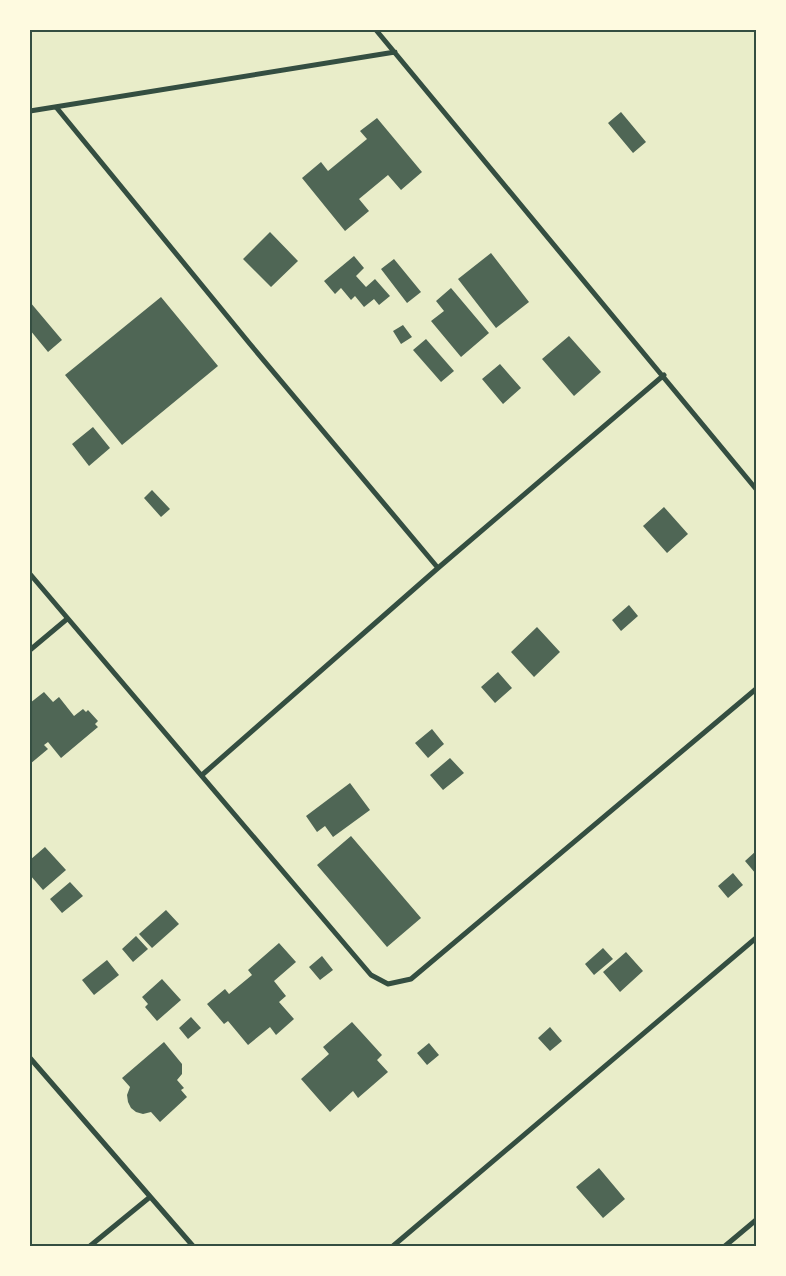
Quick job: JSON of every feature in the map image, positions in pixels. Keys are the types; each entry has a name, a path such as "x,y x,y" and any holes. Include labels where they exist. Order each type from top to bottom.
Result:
{"street":[{"path":"376,30 756,488"},
{"path":"30,111 395,52"},
{"path":"56,107 250,344 438,568"},
{"path":"202,775 438,568 664,376"},
{"path":"30,574 371,975 388,984 411,979 756,689"},
{"path":"30,650 67,619"},
{"path":"393,1246 756,938"},
{"path":"30,1058 193,1246"},
{"path":"90,1246 150,1197"},
{"path":"725,1246 756,1220"}],"building":[{"path":"621,112 646,142 633,153 608,123"},
{"path":"377,118 422,172 401,190 388,175 359,199 369,211 345,231 302,178 321,162 328,171 367,139 360,131"},
{"path":"270,232 298,261 271,287 243,259"},
{"path":"491,253 529,302 496,328 458,279"},
{"path":"354,256 364,268 356,276 366,287 375,279 390,296 379,305 374,299 364,307 355,296 351,300 341,288 335,294 324,281"},
{"path":"394,259 421,292 407,303 381,269"},
{"path":"451,288 489,333 461,357 431,321 444,311 436,301"},
{"path":"161,297 218,366 122,445 65,375"},
{"path":"30,302 62,340 48,352 30,330"},
{"path":"403,325 412,337 401,344 393,331"},
{"path":"569,336 601,372 574,396 542,359"},
{"path":"426,339 454,371 441,382 413,350"},
{"path":"500,364 521,388 503,404 482,379"},
{"path":"93,427 110,448 89,466 72,444"},
{"path":"152,490 170,509 161,517 144,498"},
{"path":"664,507 688,534 667,553 643,526"},
{"path":"629,605 638,616 621,631 612,620"},
{"path":"537,627 560,652 534,677 511,652"},
{"path":"498,672 512,688 495,703 481,687"},
{"path":"44,692 53,702 59,697 74,716 83,709 86,712 88,710 98,721 95,724 98,727 61,758 48,742 44,745 48,749 30,764 30,703"},
{"path":"432,729 444,744 428,758 415,743"},
{"path":"450,758 464,773 443,790 430,775"},
{"path":"350,783 370,810 333,837 325,826 317,832 306,816"},
{"path":"351,836 421,918 387,947 317,865"},
{"path":"45,847 66,870 43,890 30,875 30,860"},
{"path":"756,851 756,874 745,861"},
{"path":"733,873 743,885 728,898 718,886"},
{"path":"70,882 83,896 62,913 50,899"},
{"path":"166,910 179,924 152,948 139,934"},
{"path":"136,936 148,949 133,962 122,949"},
{"path":"279,943 296,962 274,981 286,996 279,1002 294,1019 276,1035 270,1027 248,1045 228,1021 224,1024 207,1004 225,989 229,994 252,975 248,970"},
{"path":"603,948 613,959 594,975 585,964"},
{"path":"626,952 643,971 620,992 603,972"},
{"path":"322,956 333,970 320,980 309,967"},
{"path":"107,960 119,975 94,995 82,980"},
{"path":"162,979 181,1000 157,1021 145,1007 148,1004 142,997"},
{"path":"191,1017 201,1028 188,1039 179,1028"},
{"path":"352,1022 382,1055 377,1060 388,1072 358,1098 353,1091 330,1112 301,1079 329,1054 323,1047"},
{"path":"550,1027 562,1041 550,1051 538,1038"},
{"path":"164,1042 182,1064 182,1074 177,1080 184,1088 181,1090 187,1097 160,1122 151,1112 143,1114 131,1108 127,1095 130,1087 122,1078"},
{"path":"429,1043 439,1055 427,1065 417,1053"},
{"path":"599,1168 625,1199 603,1218 576,1187"}]}
